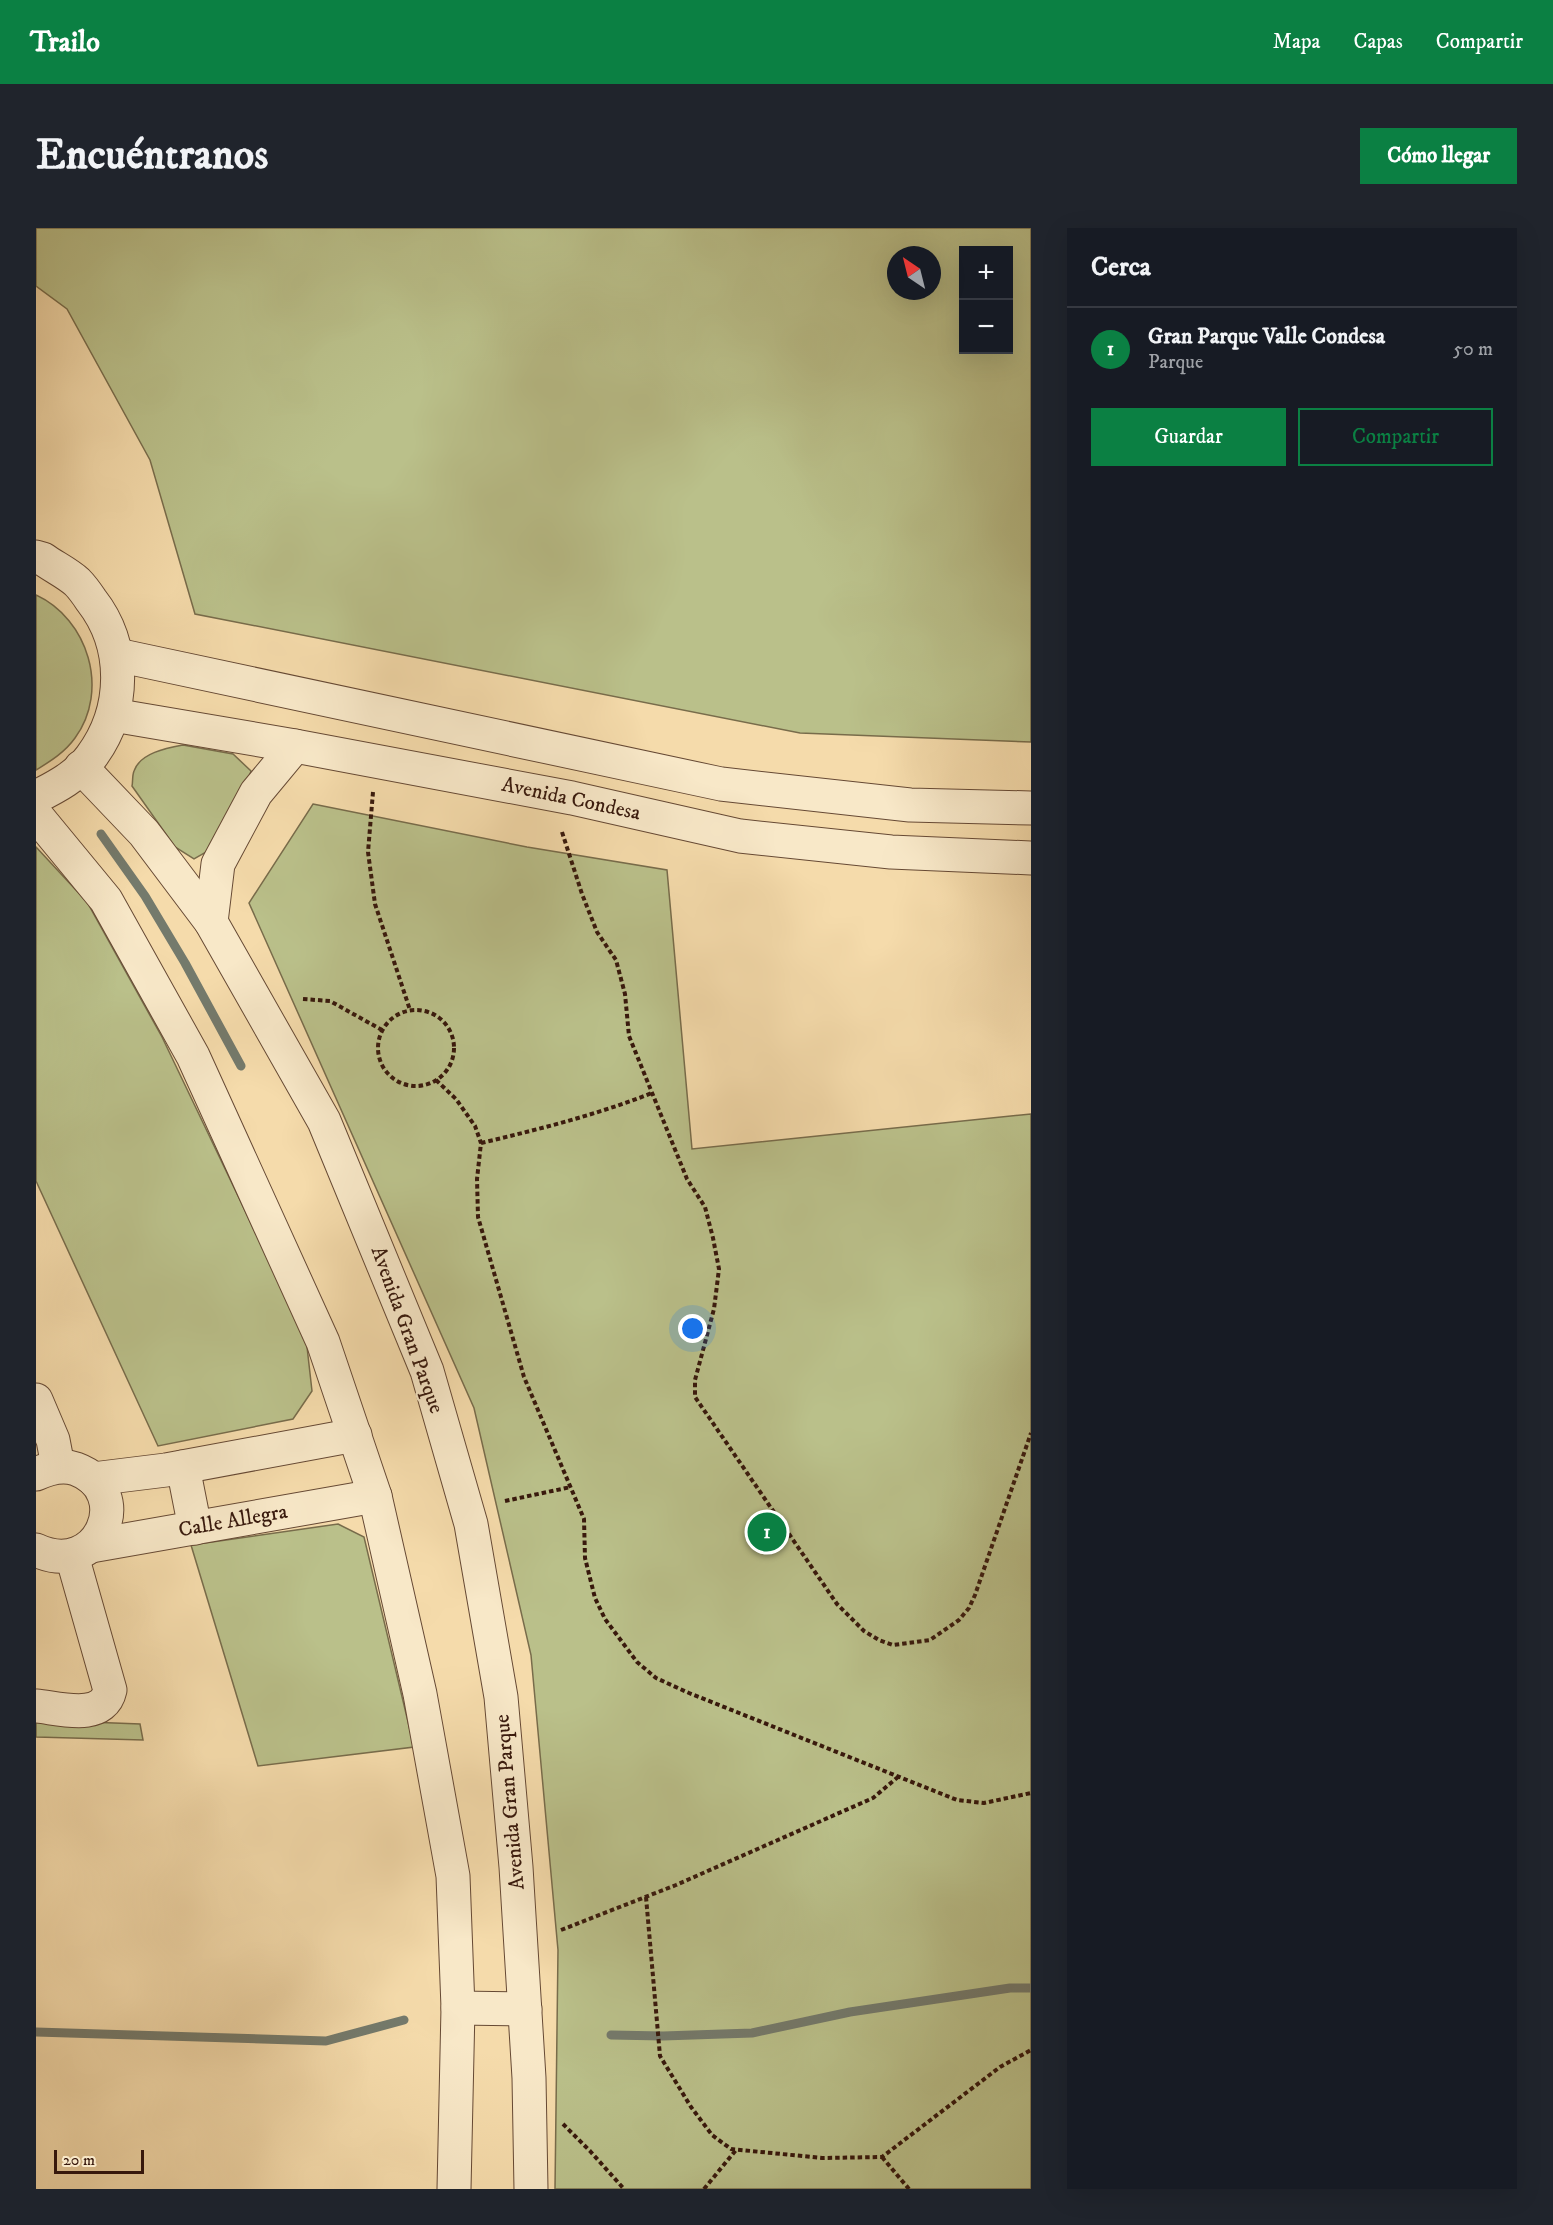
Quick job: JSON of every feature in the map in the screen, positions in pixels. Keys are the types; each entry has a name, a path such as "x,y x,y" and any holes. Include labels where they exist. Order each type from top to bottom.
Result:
{"street":[{"path":"36,557 43,559 78,582 103,616 117,655 118,688 113,715 91,757 62,784 36,797"},
{"path":"117,655 721,784 910,805 1031,808"},
{"name":"Avenida Condesa","path":"113,715 295,746 572,798 740,836 891,852 1031,858"},
{"path":"211,922 218,864 256,793 295,746"},
{"name":"Avenida Gran Parque","path":"81,767 144,833 211,922 324,1121 427,1371 471,1524 501,1697 516,1867 530,2078 531,2189"},
{"path":"36,814 106,900 193,1056 323,1342 375,1496 420,1694 453,1876 458,2008 454,2189"},
{"path":"36,1400 53,1440 47,1470 71,1467 83,1472 93,1479 102,1491 106,1505 106,1520 101,1535 82,1551 110,1690 104,1704 93,1710 36,1706"},
{"path":"93,1479 183,1467 355,1435"},
{"path":"183,1467 195,1528"},
{"name":"Calle Allegra","path":"36,1550 60,1557 195,1528 375,1496"},
{"path":"458,2008 525,2009"}],"path":[{"path":"374,789 368,852 375,904 410,1010"},
{"path":"562,832 597,932 616,960 625,994 629,1036 687,1179 705,1207 719,1269 714,1308 695,1380 695,1397 823,1585 851,1620 879,1640 893,1645 930,1640 958,1620 975,1595 1031,1433"},
{"path":"303,999 330,1001 382,1030"},
{"path":"410,1010 426,1010 438,1015 453,1036 455,1049 453,1061 446,1072 424,1086 399,1083 389,1076 381,1065 378,1041 382,1030 390,1018 410,1010"},
{"path":"436,1080 456,1099 475,1126 481,1143 477,1179 478,1217 524,1377 584,1520 585,1558 595,1598 605,1619 638,1662 656,1677 689,1693 957,1800 984,1803 1031,1793"},
{"path":"481,1143 585,1117 652,1093"},
{"path":"505,1501 571,1487"},
{"path":"561,1930 646,1897 873,1798 898,1777"},
{"path":"646,1897 660,2056 691,2107 712,2135 731,2150 822,2158 882,2157 1000,2067 1031,2050"},
{"path":"562,2124 624,2189"},
{"path":"704,2189 736,2150"},
{"path":"882,2157 909,2189"}],"green space":[{"path":"36,228 1031,228 1031,742 800,733 195,614 150,460 67,309 36,286"},
{"path":"36,595 54,606 69,621 80,638 88,658 92,678 91,699 86,719 75,738 62,752 36,770"},
{"path":"183,745 233,754 251,771 237,816 215,847 194,859 175,847 132,786 134,771 142,760 155,752"},
{"path":"313,804 527,847 667,870 692,1149 1031,1114 1031,2189 555,2189 558,1950 531,1655 474,1408 249,903"},
{"path":"36,847 87,902 162,1037 306,1338 312,1391 293,1419 158,1446 36,1181"},
{"path":"338,1524 364,1537 414,1747 258,1766 191,1545"},
{"path":"36,1720 140,1724 143,1740 36,1737"}],"waterway":[{"path":"101,834 145,896 185,963 241,1066"},
{"path":"611,2035 752,2033 850,2012 1010,1988 1031,1988"},
{"path":"36,2032 326,2041 404,2020"}],"place":[{"name":"Gran Parque Valle Condesa","path":"767,1532"}]}
